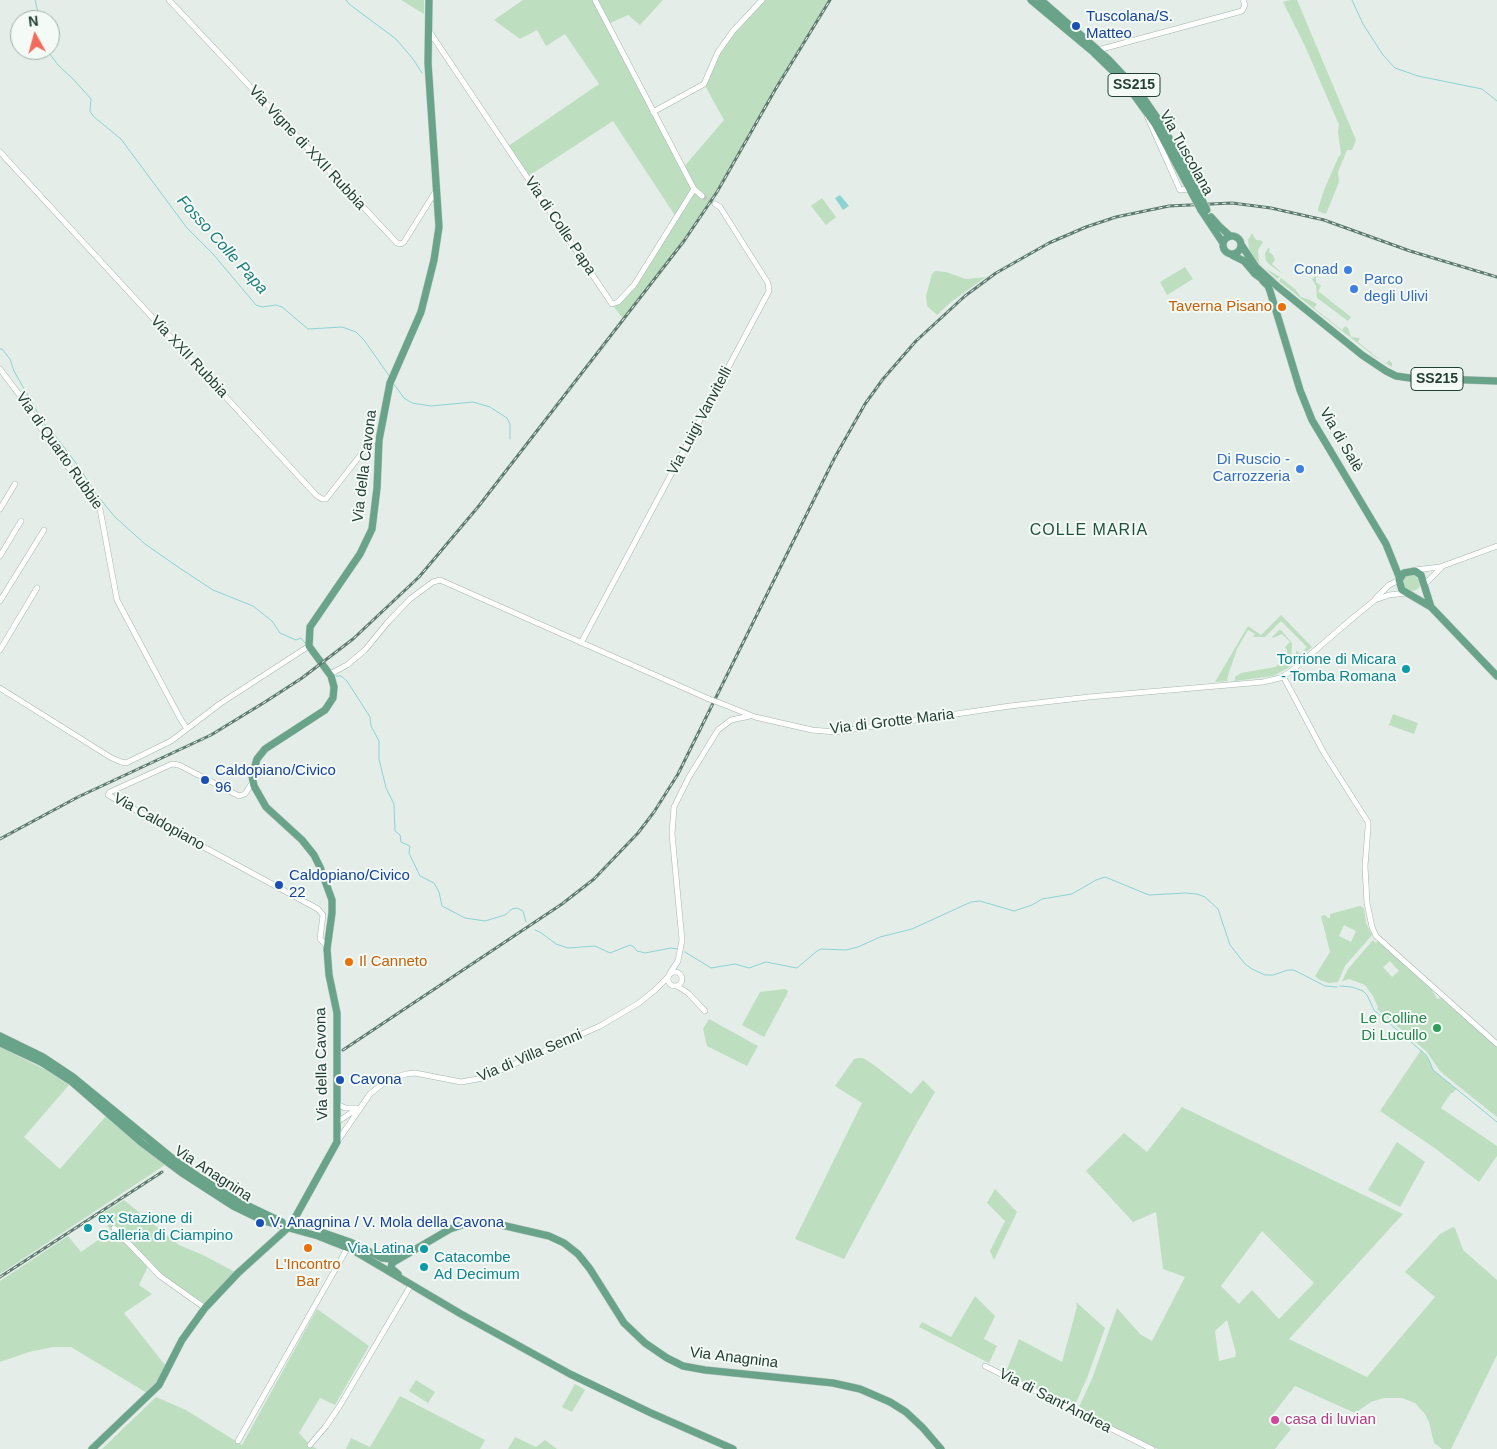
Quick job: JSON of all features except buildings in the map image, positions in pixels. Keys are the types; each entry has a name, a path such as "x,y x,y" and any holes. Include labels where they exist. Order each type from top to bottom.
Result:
{"main road":[{"name":"Via della Cavona","path":"309,646 310,627 360,554 372,529 377,488 379,440 392,380 421,312 434,260 439,227 428,63 430,0"},
{"name":"Via Tuscolana","path":"1031,0 1118,76 1142,104 1223,243"},
{"name":"Via Tuscolana","path":"1040,0 1098,50 1140,93 1162,125 1194,192"},
{"name":"Via Tuscolana","path":"1204,210 1230,236"},
{"path":"1230,236 1238,238 1242,246 1238,253 1230,254 1223,249 1223,243 1230,236"},
{"name":"SS215","path":"1242,246 1256,267 1278,287 1362,355 1391,374 1410,378 1497,381"},
{"name":"SS215","path":"1230,254 1244,261 1263,281 1278,287"},
{"name":"Via di Salè","path":"1263,281 1270,291 1297,381 1312,420 1386,544 1394,559 1397,579"},
{"path":"1431,607 1418,572 1415,570 1407,571 1397,579 1402,590 1431,607 1497,676"},
{"path":"1408,594 1416,593 1423,583"},
{"path":"252,783 253,768 263,751 330,705 334,690 330,674 309,646"},
{"name":"Via della Cavona","path":"92,1449 157,1387 182,1340 205,1308 238,1273 289,1226 336,1142 339,1121 337,1104 337,1008 329,975 327,946 332,905 318,862 302,840 269,810 252,783"},
{"name":"Via Anagnina","path":"0,1036 43,1057 73,1076 207,1186 252,1216 340,1238 382,1258 394,1258 416,1250"},
{"name":"Via Anagnina","path":"0,1042 41,1062 72,1082 142,1142 182,1173 207,1186"},
{"name":"Via Anagnina","path":"429,1296 391,1268 391,1264 455,1227 475,1222 507,1226 552,1237 577,1253 590,1269 624,1323 645,1343 667,1358 687,1367 705,1370 832,1383 860,1389 887,1400 904,1411 923,1428 941,1449"},
{"name":"Via Anagnina","path":"289,1226 348,1247 429,1296 579,1378 651,1413 733,1449"}],"street":[{"name":"Via Vigne di XXII Rubbia","path":"169,0 397,243 402,244 404,242 437,188"},
{"path":"595,0 694,189 702,196"},
{"path":"653,112 704,84 718,52 733,31 762,0"},
{"path":"1098,50 1242,10 1243,0"},
{"name":"Via di Colle Papa","path":"429,31 612,304 618,302 634,286 694,189"},
{"path":"1142,104 1180,190 1194,192"},
{"name":"Via XXII Rubbia","path":"0,152 316,495 326,499 370,443 374,440 379,440"},
{"name":"Via Luigi Vanvitelli","path":"582,644 769,292 768,283 720,207 715,204"},
{"name":"Via di Quarto Rubbie","path":"0,369 21,397 52,446 100,509 117,600 187,729"},
{"path":"0,509 15,484"},
{"path":"0,556 21,521"},
{"path":"0,601 44,530"},
{"path":"1415,570 1443,566 1497,546"},
{"path":"1423,583 1443,566"},
{"name":"Via di Grotte Maria","path":"330,674 361,654 405,603 438,580 752,716 812,730 841,732 1010,706 1259,682 1283,676 1293,670 1397,579"},
{"path":"0,650 37,588"},
{"name":"Via di Grotte Maria","path":"1372,602 1386,596 1408,594"},
{"path":"0,688 122,763 130,762 163,746 220,703 309,646"},
{"path":"1283,676 1324,753 1368,822 1365,866 1367,903 1376,936 1497,1044"},
{"name":"Via di Villa Senni","path":"655,990 677,984 682,977 678,961 682,938 673,840 672,818 674,807 689,776 718,730 731,720 752,716"},
{"name":"Via Caldopiano","path":"252,783 245,794 239,796 179,765 172,764 166,765 110,792 108,795 318,909 323,915 320,940 327,946"},
{"name":"Via di Villa Senni","path":"336,1142 360,1107 378,1087 390,1079 402,1074 422,1074 460,1082 483,1078 592,1030 631,1008 655,990 669,975 678,961"},
{"path":"680,974 676,972 669,975 668,980 677,984 705,1011"},
{"path":"337,1104 347,1108 360,1107"},
{"path":"339,1121 360,1107"},
{"path":"339,1121 348,1124"},
{"path":"339,1121 345,1130"},
{"path":"114,1228 154,1271 205,1308"},
{"path":"238,1441 348,1247"},
{"path":"310,1445 339,1407 411,1285"},
{"name":"Via di Sant'Andrea","path":"986,1366 1152,1449"}],"green space":[{"path":"401,0 424,0 424,14"},
{"path":"523,0 663,0 640,25 628,15 608,24 683,168 724,120 704,84 718,52 762,0 830,0 775,90 717,192 684,241 623,319 612,304 634,285 676,217 613,121 527,177 507,147 599,84 565,34 546,46 537,30 520,39 494,20"},
{"path":"1297,0 1356,140 1352,150 1347,150 1338,172 1339,182 1326,214 1318,211 1318,209 1324,190 1341,154 1339,125 1305,46 1283,2"},
{"path":"822,198 836,217 826,225 811,206"},
{"path":"1252,233 1256,240 1263,242 1258,250 1259,262 1280,277 1277,279 1256,260 1251,253 1248,240"},
{"path":"1268,248 1275,260 1272,264 1283,274 1266,261 1265,254"},
{"path":"1185,267 1193,279 1167,295 1160,282"},
{"path":"935,271 946,272 966,279 986,277 951,302 937,315 927,306 926,296 932,274"},
{"path":"1316,276 1316,282 1321,286 1318,291 1351,317 1348,321 1317,298 1316,286 1312,279"},
{"path":"1281,278 1295,289 1301,297 1317,304 1314,308 1342,330 1345,326 1348,328 1351,337 1360,338 1358,342 1381,360 1374,356 1279,281"},
{"path":"1389,360 1392,363 1392,367 1386,364"},
{"path":"1412,573 1418,576 1421,582 1418,588 1412,591 1406,588 1403,582 1406,576"},
{"path":"1281,615 1312,647 1288,668 1273,676 1235,681 1235,677 1241,673 1275,667 1286,660 1287,650 1285,647 1290,642 1282,634 1272,637 1279,630 1292,643 1291,662 1296,659 1296,650 1300,654 1307,647 1281,621 1265,637 1253,637 1255,634 1248,630 1237,649 1227,679 1228,681 1215,682 1248,626 1261,635"},
{"path":"1393,714 1418,723 1414,734 1389,725"},
{"path":"1360,906 1364,908 1366,923 1372,935 1345,966 1338,982 1329,983 1315,976 1330,952 1321,916 1325,915 1330,918 1330,914","holes":["1344,925 1356,931 1351,942 1339,936"]},
{"name":"Le Colline Di Lucullo","path":"1373,940 1376,943 1378,941 1432,990 1437,999 1441,998 1497,1047 1497,1117 1440,1071 1426,1051 1377,1009 1378,1007 1373,996 1365,985 1349,979 1342,981 1348,969","holes":["1390,961 1399,971 1392,977 1383,967"]},
{"path":"785,989 788,991 786,996 764,1037 742,1025 760,992"},
{"path":"709,1019 758,1046 747,1066 707,1046 703,1029"},
{"path":"0,1047 48,1071 69,1085 24,1137 60,1169 106,1116 165,1165 0,1274"},
{"path":"1421,1050 1429,1060 1433,1070 1456,1089 1441,1108 1497,1146 1497,1156 1479,1182 1436,1149 1380,1111"},
{"path":"863,1058 874,1065 911,1094 923,1080 935,1092 844,1259 795,1239 862,1103 835,1086 854,1059"},
{"path":"1182,1107 1403,1214 1289,1339 1367,1377 1435,1297 1405,1272 1440,1234 1453,1227 1455,1228 1463,1250 1497,1280 1497,1355 1451,1449 1442,1449 1434,1443 1429,1422 1425,1414 1415,1403 1402,1398 1384,1398 1371,1402 1355,1413 1295,1386 1273,1414 1291,1429 1275,1449 1158,1449 1078,1409 1092,1379 1117,1308 1140,1334 1152,1341 1185,1277 1163,1269 1156,1212 1133,1222 1086,1171 1124,1133 1147,1152","holes":["1262,1231 1314,1283 1279,1319 1252,1290 1239,1304 1221,1286","1227,1320 1236,1353 1235,1357 1219,1361 1215,1331"]},
{"path":"1397,1142 1425,1162 1400,1207 1368,1190"},
{"path":"995,1189 1017,1212 994,1260 990,1251 1005,1221 987,1203"},
{"path":"124,1200 179,1245 235,1272 205,1304 163,1276 149,1264 139,1285 152,1294 124,1313 165,1365 158,1382 147,1393 71,1347 53,1347 29,1352 0,1362 0,1281 68,1236 81,1252 111,1231 100,1215"},
{"path":"975,1296 995,1316 984,1339 997,1346 989,1363 919,1327 922,1322 951,1337"},
{"path":"1076,1302 1105,1328 1087,1378 1074,1407 1006,1372 1019,1339 1062,1362 1077,1307"},
{"path":"317,1309 369,1346 335,1405 320,1398 299,1433 310,1445 317,1449 102,1449 156,1397 186,1410 242,1445"},
{"path":"416,1380 435,1392 428,1403 409,1391"},
{"path":"575,1384 585,1390 572,1412 562,1407"},
{"path":"400,1396 485,1440 480,1449 346,1449 351,1438 370,1447"},
{"path":"515,1437 536,1447 545,1440 557,1449 508,1449"}],"water":[{"path":"840,195 849,206 843,210 835,198"}],"waterway":[{"name":"Fosso Colle Papa","path":"35,0 38,10"},
{"path":"346,0 396,39 422,73"},
{"path":"1352,0 1363,24 1383,55 1395,68 1418,76 1482,89 1497,101"},
{"name":"Fosso Colle Papa","path":"54,60 91,99 90,111 93,116 121,139 187,228 213,254 256,305 262,307 276,305 282,307 308,329 342,327 356,332 364,340 390,377"},
{"path":"0,349 10,359 14,371 44,424 50,429 79,467 96,494 115,517 145,544 181,569 213,590 253,606 272,621 280,633 296,640 301,638 305,643"},
{"name":"Fosso Colle Papa","path":"393,383 404,398 412,403 431,406 473,402 490,407 507,418 510,424 510,439"},
{"path":"336,676 341,676 347,681 370,717 371,726 379,741 379,759 386,788 394,804 395,831 400,835 401,842 410,846 409,853 420,876 434,883 439,892 442,906 465,918 485,921 505,915 512,909 517,908 523,911 526,922"},
{"path":"685,952 711,968 735,964 749,968 766,962 797,968 821,949 846,950 858,947 880,937 912,929 971,902 980,901 1014,911 1032,905 1042,899 1072,894 1105,877 1149,895 1186,893 1205,897 1218,909 1230,945 1245,964 1252,969 1265,975 1294,970 1325,986 1337,987"},
{"path":"535,930 556,944 568,948 595,946 610,953 630,945 637,951 645,953 671,948 677,949"},
{"path":"1340,986 1352,987 1363,991 1374,1010 1426,1055 1433,1070 1497,1122"}],"tunnel":[{"path":"702,196 715,204"}],"railway":[{"path":"0,839 78,797 211,735 265,702 302,678 353,639 419,577 478,507 684,241 717,192 775,90 830,0"},
{"path":"343,1050 562,904 594,879 638,833 678,774 835,457 865,404 883,379 916,341 965,296 996,273 1049,243 1086,227 1116,217 1169,206 1232,203 1271,208 1324,220 1410,251 1497,277"},
{"path":"0,1277 162,1172"}],"place":[{"name":"Tuscolana/S. Matteo","path":"1076,26"},
{"name":"Conad","path":"1348,270"},
{"name":"Parco degli Ulivi","path":"1354,289"},
{"name":"Taverna Pisano","path":"1282,307"},
{"name":"Di Ruscio - Carrozzeria","path":"1300,469"},
{"name":"Torrione di Micara - Tomba Romana","path":"1406,669"},
{"name":"Caldopiano/Civico 96","path":"205,780"},
{"name":"Caldopiano/Civico 22","path":"279,885"},
{"name":"Il Canneto","path":"349,962"},
{"name":"Le Colline Di Lucullo","path":"1437,1028"},
{"name":"Cavona","path":"340,1080"},
{"name":"V. Anagnina / V. Mola della Cavona","path":"260,1223"},
{"name":"ex Stazione di Galleria di Ciampino","path":"88,1228"},
{"name":"L'Incontro Bar","path":"308,1248"},
{"name":"Via Latina","path":"424,1249"},
{"name":"Catacombe Ad Decimum","path":"424,1267"},
{"name":"casa di luvian","path":"1275,1420"}],"district":[{"name":"COLLE MARIA","path":"1089,531"}]}
